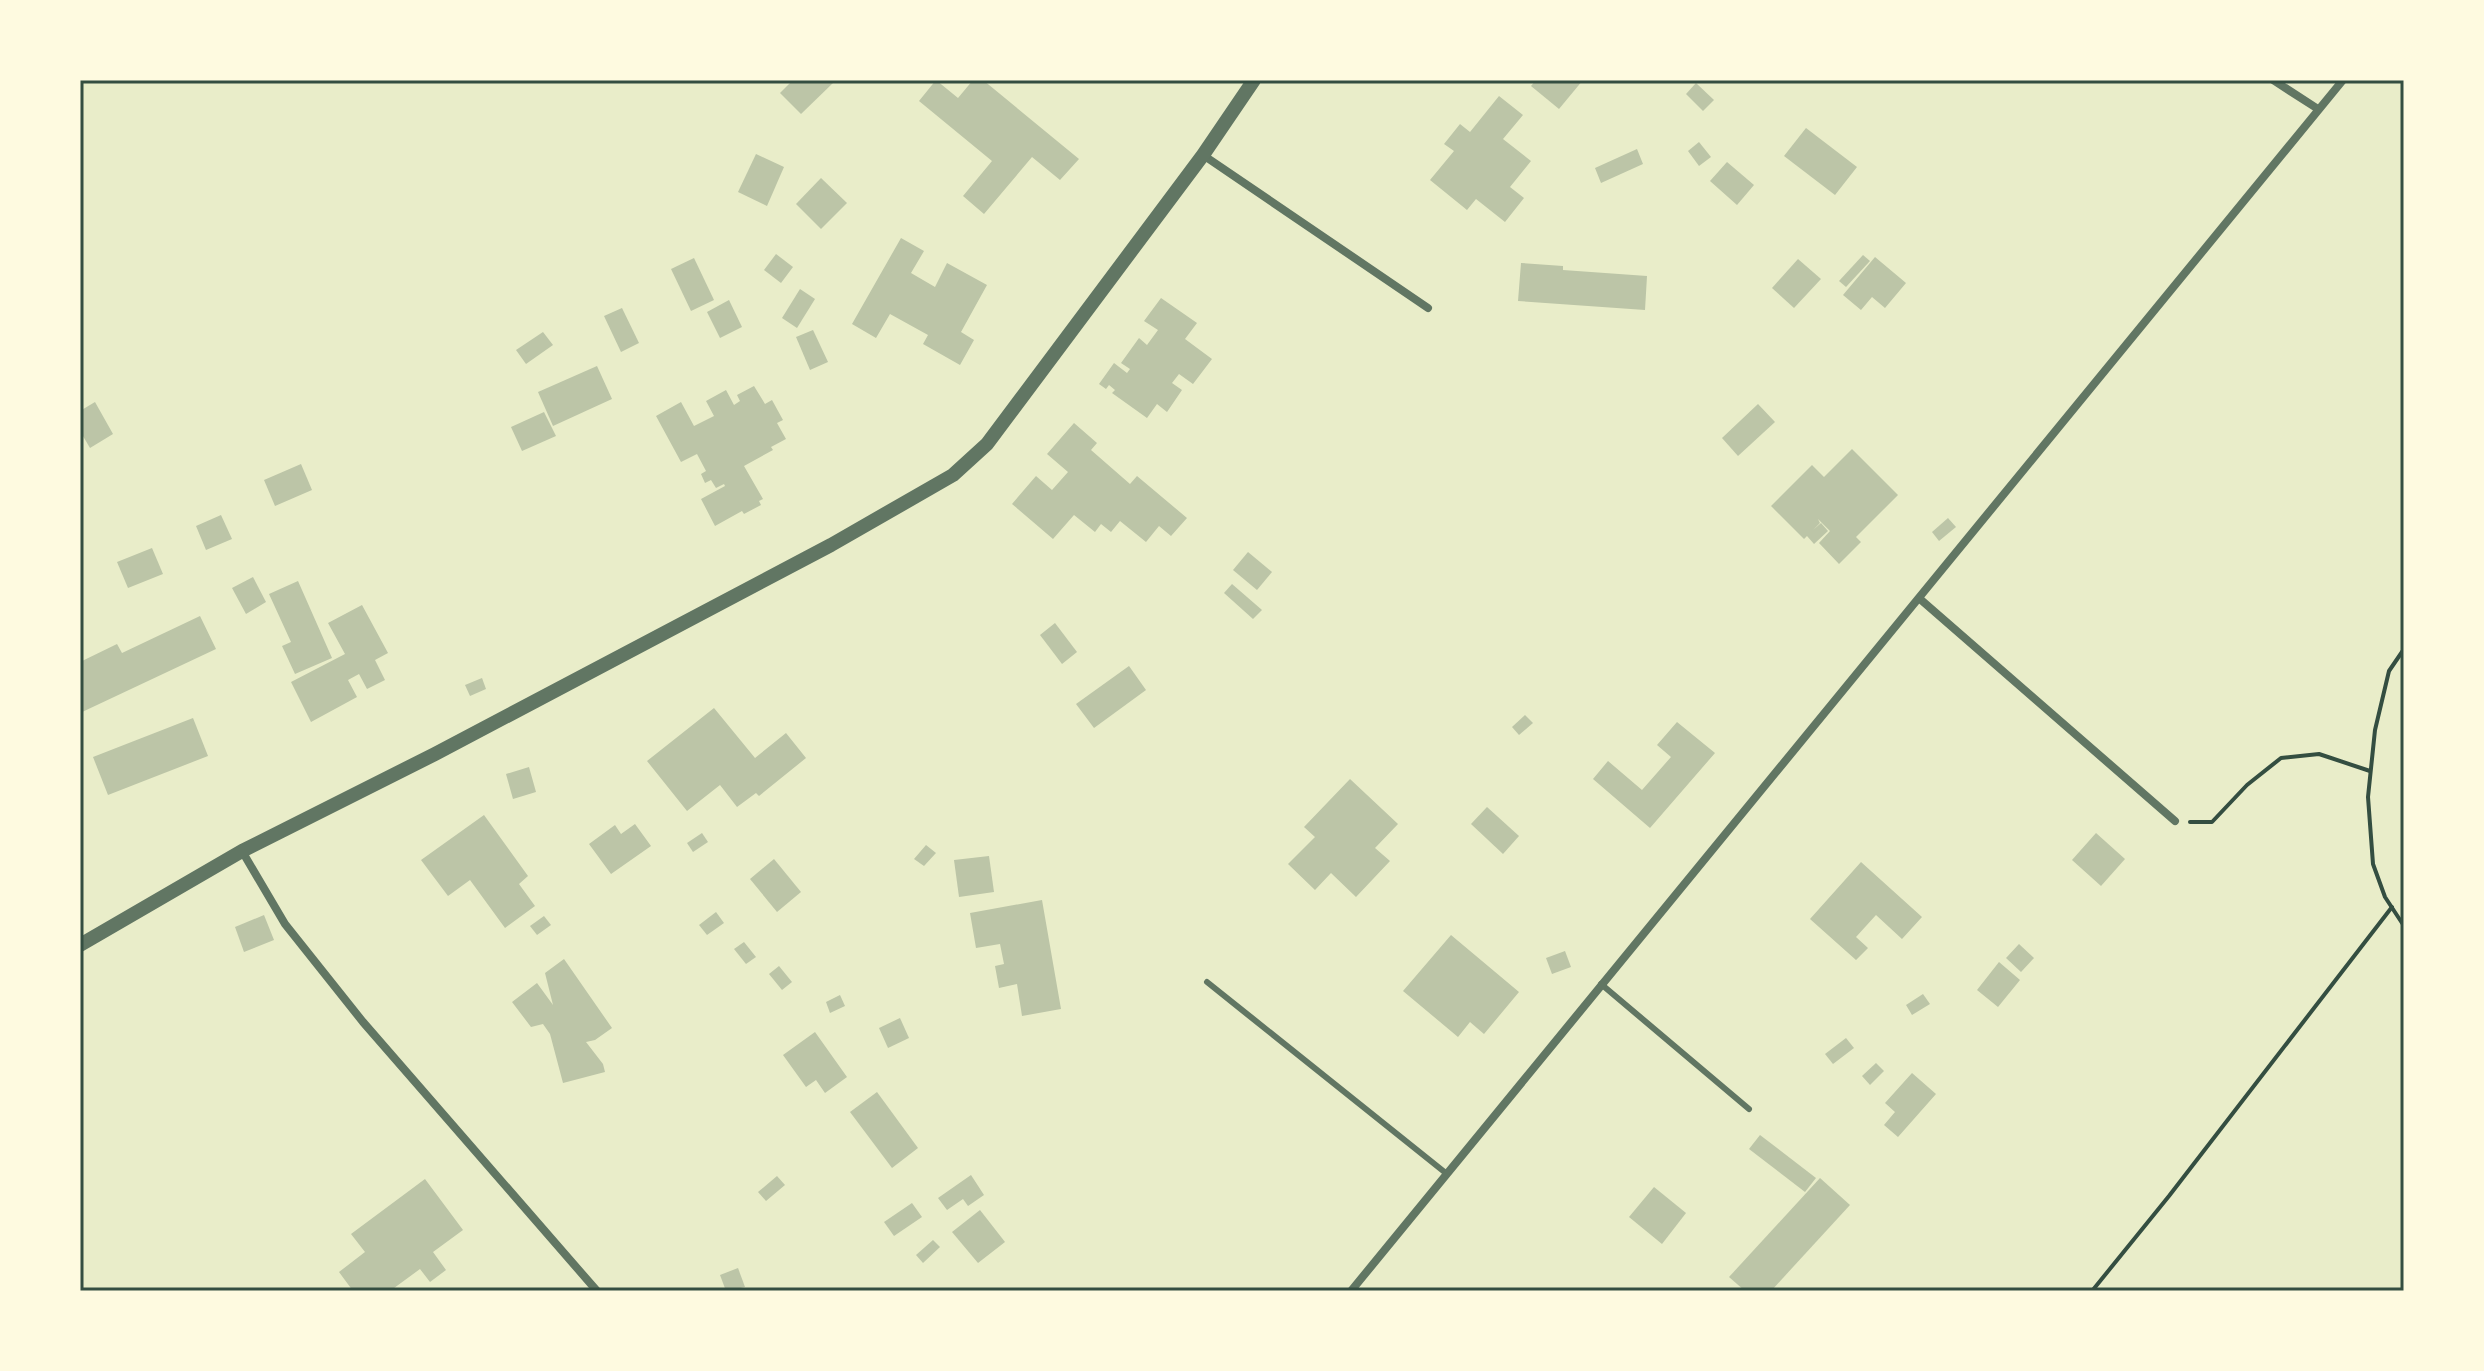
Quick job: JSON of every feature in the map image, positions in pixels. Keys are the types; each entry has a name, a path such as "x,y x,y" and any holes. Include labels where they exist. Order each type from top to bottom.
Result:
{"street":[{"path":"80,945 242,851 435,754 831,545 953,475 987,444 1203,155 1254,80"},
{"path":"2273,80 2318,109"},
{"path":"1351,1291 2343,80"},
{"path":"1203,155 1428,308"},
{"path":"1920,599 2175,821"},
{"path":"242,851 285,924 363,1022 597,1291"}],"lane":[{"path":"1207,982 1447,1174"},
{"path":"1601,984 1749,1109"}],"path":[{"path":"2404,649 2389,671 2375,730 2368,797 2373,864 2385,897 2404,926"},
{"path":"2175,821 2212,822 2247,785 2281,758 2319,754 2370,771"},
{"path":"2092,1291 2392,907"}],"building":[{"path":"793,80 830,80 833,83 801,114 780,93"},
{"path":"936,80 958,98 973,80 983,80 1079,159 1060,180 1032,157 984,214 963,196 992,161 919,101"},
{"path":"1536,80 1583,80 1559,109 1531,86"},
{"path":"1696,83 1714,100 1703,111 1686,94"},
{"path":"1499,96 1523,115 1503,139 1531,161 1510,187 1524,198 1505,222 1476,199 1467,210 1430,180 1454,151 1444,144 1460,124 1470,132"},
{"path":"1806,128 1857,167 1835,195 1784,156"},
{"path":"1699,142 1711,157 1699,166 1688,151"},
{"path":"1637,149 1643,164 1601,183 1595,168"},
{"path":"756,154 784,167 767,206 738,192"},
{"path":"1727,162 1754,185 1737,205 1710,181"},
{"path":"821,178 847,203 821,229 796,204"},
{"path":"901,238 924,251 911,273 935,287 947,263 987,285 961,332 974,340 960,365 923,344 928,335 890,314 876,338 852,324"},
{"path":"776,254 793,267 781,283 764,270"},
{"path":"1863,255 1870,261 1846,287 1839,281"},
{"path":"1875,257 1906,283 1885,308 1872,297 1861,310 1843,295"},
{"path":"694,258 714,300 691,311 671,269"},
{"path":"1798,259 1821,279 1794,308 1772,288"},
{"path":"1521,263 1563,266 1563,270 1647,276 1645,310 1518,301"},
{"path":"800,289 815,299 797,328 782,318"},
{"path":"1161,298 1197,323 1185,339 1212,359 1193,384 1179,374 1172,383 1182,390 1167,412 1157,404 1147,418 1112,393 1115,390 1109,385 1106,389 1099,384 1114,363 1127,373 1130,369 1121,363 1139,338 1147,345 1158,330 1144,321"},
{"path":"729,300 742,327 720,338 707,312"},
{"path":"622,308 639,343 621,352 604,316"},
{"path":"813,330 828,362 810,370 796,337"},
{"path":"543,332 553,345 526,364 516,350"},
{"path":"597,366 612,399 553,426 538,392"},
{"path":"754,386 765,404 772,400 783,420 777,423 786,439 744,466 763,499 759,501 761,505 744,514 742,511 715,526 701,499 724,484 716,488 711,480 705,483 701,474 706,471 697,454 681,462 656,416 681,402 694,426 714,416 706,401 726,390 734,405 740,401 737,395"},
{"path":"95,402 113,434 90,448 80,431 80,411"},
{"path":"1758,404 1775,422 1738,456 1722,438"},
{"path":"544,412 556,436 522,451 511,427"},
{"path":"1074,423 1097,443 1091,450 1130,484 1137,476 1187,518 1171,536 1159,526 1146,542 1120,521 1111,532 1101,524 1095,532 1074,515 1053,539 1012,504 1036,476 1052,490 1068,472 1047,454"},
{"path":"1852,449 1898,495 1856,537 1861,542 1839,564 1819,543 1830,531 1818,519 1820,523 1813,530 1821,523 1828,531 1814,544 1807,536 1804,539 1771,506 1812,465 1824,477"},
{"path":"301,464 312,490 275,506 264,480"},
{"path":"221,515 232,539 206,550 196,526"},
{"path":"1948,518 1956,527 1939,541 1932,532"},
{"path":"152,548 163,574 128,588 117,562"},
{"path":"1248,552 1272,572 1257,590 1233,570"},
{"path":"253,577 266,602 246,614 232,588"},
{"path":"298,581 332,658 295,674 282,646 291,642 269,594"},
{"path":"1232,584 1262,610 1253,619 1224,593"},
{"path":"362,605 388,653 375,660 385,680 367,689 359,674 348,680 357,697 311,722 291,682 345,654 328,623"},
{"path":"200,616 216,649 80,713 80,662 117,644 122,653"},
{"path":"1055,623 1077,652 1062,664 1040,635"},
{"path":"1129,666 1146,690 1094,728 1076,704"},
{"path":"482,678 486,689 470,696 465,685"},
{"path":"714,708 755,758 786,733 806,758 759,796 756,793 737,807 720,785 687,811 647,761"},
{"path":"1525,715 1533,723 1519,735 1512,727"},
{"path":"193,718 208,756 108,795 93,757"},
{"path":"1677,722 1715,753 1650,828 1593,779 1608,761 1642,790 1671,757 1657,745"},
{"path":"529,767 536,792 513,799 506,774"},
{"path":"1350,779 1398,824 1375,848 1390,861 1356,897 1331,873 1315,890 1288,864 1315,837 1304,827"},
{"path":"1487,807 1519,836 1503,854 1471,824"},
{"path":"484,815 528,876 519,884 535,906 505,928 470,880 448,896 421,860"},
{"path":"635,824 651,846 611,874 589,844 615,825 621,834"},
{"path":"702,833 708,842 693,852 687,843"},
{"path":"2096,833 2125,859 2101,886 2072,860"},
{"path":"926,845 936,853 924,866 914,859"},
{"path":"989,856 994,892 959,897 954,860"},
{"path":"774,859 801,892 777,912 750,879"},
{"path":"1861,862 1922,917 1902,939 1876,915 1856,937 1868,948 1856,960 1810,919"},
{"path":"1042,900 1061,1009 1022,1016 1017,984 999,988 995,966 1004,964 1000,944 976,948 970,913"},
{"path":"716,912 724,923 707,935 699,925"},
{"path":"264,915 274,940 244,952 235,927"},
{"path":"544,916 551,925 537,935 530,926"},
{"path":"1451,935 1519,992 1484,1034 1470,1022 1458,1037 1403,991"},
{"path":"744,942 756,957 746,964 734,949"},
{"path":"2019,944 2034,958 2021,972 2006,958"},
{"path":"1565,951 1571,967 1552,974 1546,958"},
{"path":"564,959 612,1028 595,1040 586,1042 603,1064 605,1072 563,1083 550,1034 543,1024 531,1027 512,1002 537,983 553,1005 545,973"},
{"path":"1999,962 2020,980 1998,1007 1977,990"},
{"path":"779,966 792,982 782,990 769,974"},
{"path":"1923,994 1930,1004 1912,1015 1906,1005"},
{"path":"840,995 845,1006 830,1013 826,1002"},
{"path":"900,1018 909,1038 888,1048 879,1028"},
{"path":"815,1032 847,1077 825,1093 816,1080 806,1087 783,1055"},
{"path":"1846,1038 1854,1048 1833,1064 1825,1054"},
{"path":"1876,1063 1884,1071 1870,1085 1862,1076"},
{"path":"1912,1073 1936,1094 1898,1137 1884,1125 1895,1112 1885,1103"},
{"path":"877,1092 918,1148 892,1168 850,1112"},
{"path":"1760,1135 1816,1178 1805,1192 1749,1149"},
{"path":"971,1175 984,1195 968,1206 963,1199 947,1210 938,1198"},
{"path":"777,1176 785,1185 766,1201 758,1192"},
{"path":"1820,1178 1850,1205 1771,1291 1745,1291 1729,1277"},
{"path":"425,1179 463,1230 433,1252 446,1270 430,1282 420,1269 390,1291 353,1291 339,1272 365,1252 351,1234"},
{"path":"1654,1187 1686,1213 1662,1244 1629,1217"},
{"path":"912,1203 922,1217 894,1236 884,1222"},
{"path":"980,1210 1005,1242 978,1263 952,1232"},
{"path":"933,1240 940,1247 923,1263 916,1255"},
{"path":"738,1268 745,1287 726,1291 720,1275"}]}
